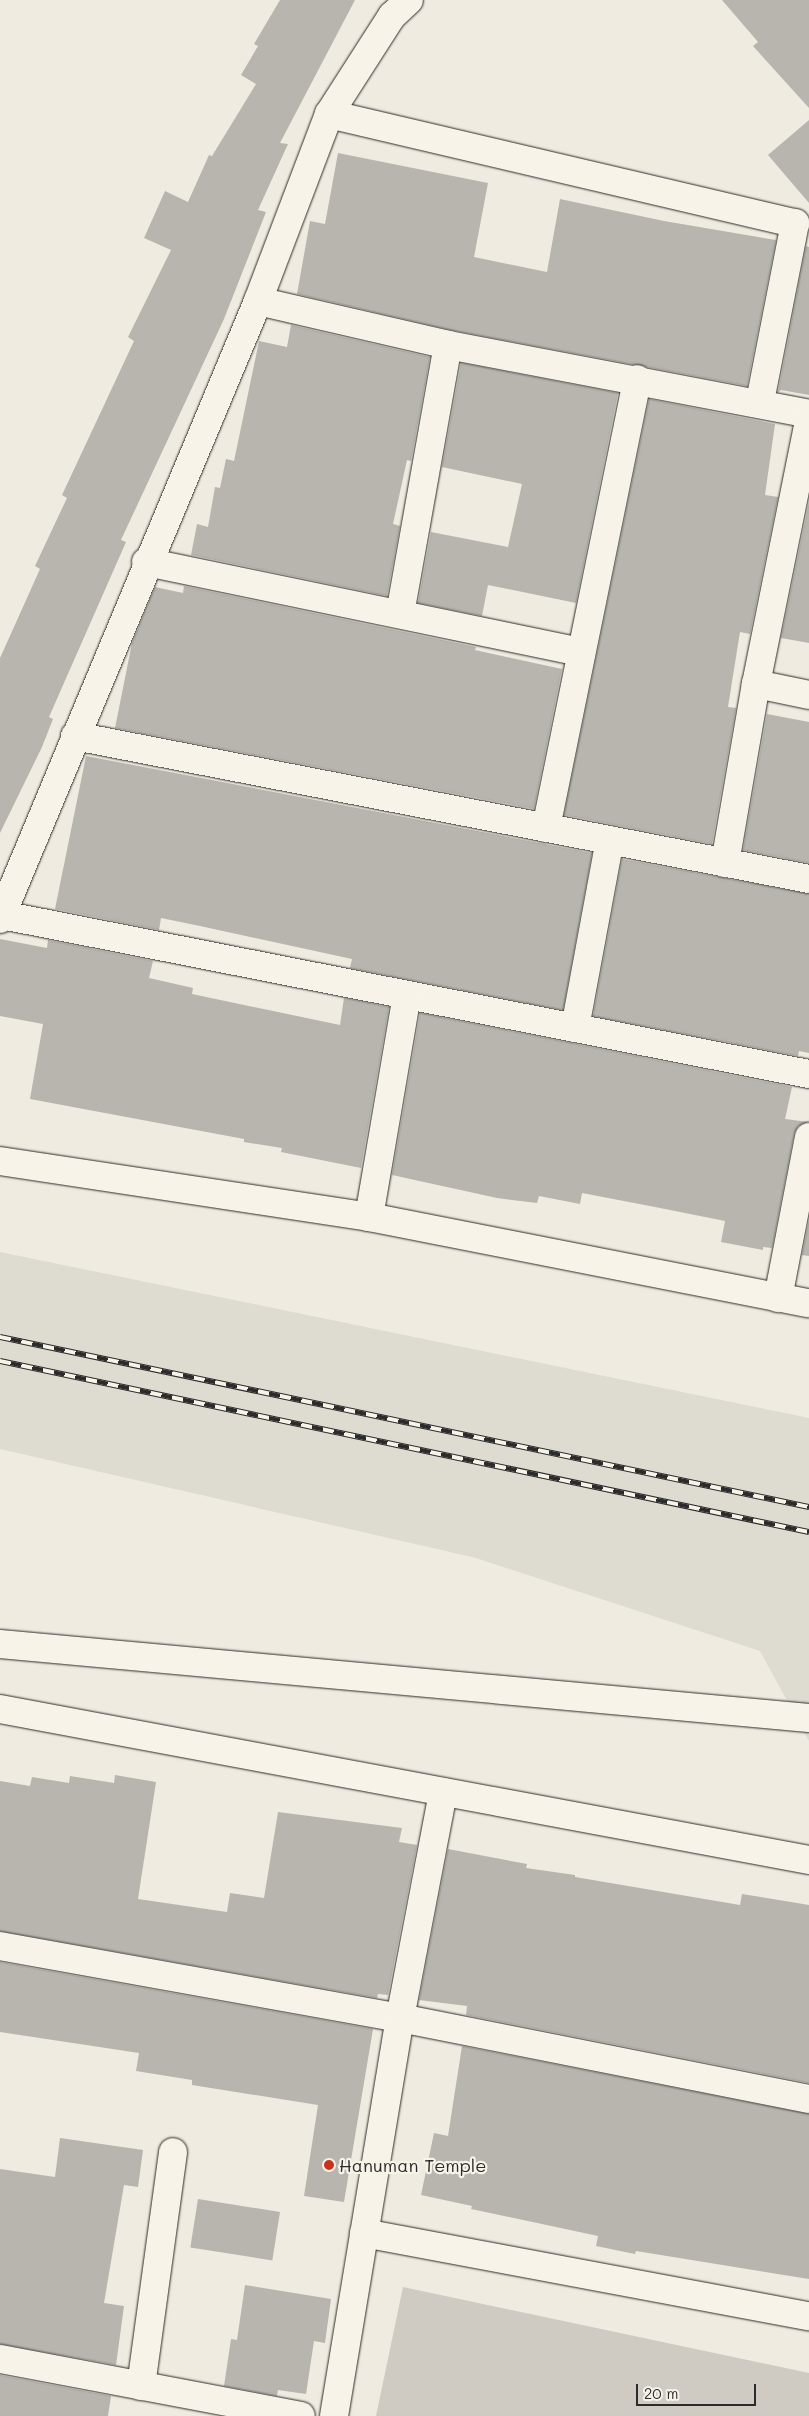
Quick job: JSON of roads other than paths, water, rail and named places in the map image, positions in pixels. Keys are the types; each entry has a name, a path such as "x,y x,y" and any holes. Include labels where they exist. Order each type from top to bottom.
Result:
{"street":[{"path":"409,0 392,16 330,114 258,300 146,562 1,917 407,994 809,1074"},
{"path":"330,114 802,225 760,402"},
{"path":"258,300 448,345 760,402 809,414"},
{"path":"400,614 448,345"},
{"path":"546,828 579,652 637,379"},
{"path":"725,863 756,684 809,420"},
{"path":"146,562 579,652"},
{"path":"756,684 809,694"},
{"path":"75,736 809,879"},
{"path":"574,1028 610,840"},
{"path":"369,1217 407,994"},
{"path":"778,1298 809,1137"},
{"path":"0,1160 369,1217 809,1303"},
{"path":"0,1644 809,1718"},
{"path":"0,1709 809,1860"},
{"path":"334,2416 400,2018 443,1792"},
{"path":"0,1946 400,2018 809,2099"},
{"path":"141,2386 174,2152"},
{"path":"364,2233 809,2316"},
{"path":"0,2359 301,2416"}],"railway":[{"path":"0,1337 809,1507"},
{"path":"0,1361 809,1532"}],"place":[{"name":"Hanuman Temple","path":"329,2165"}]}
